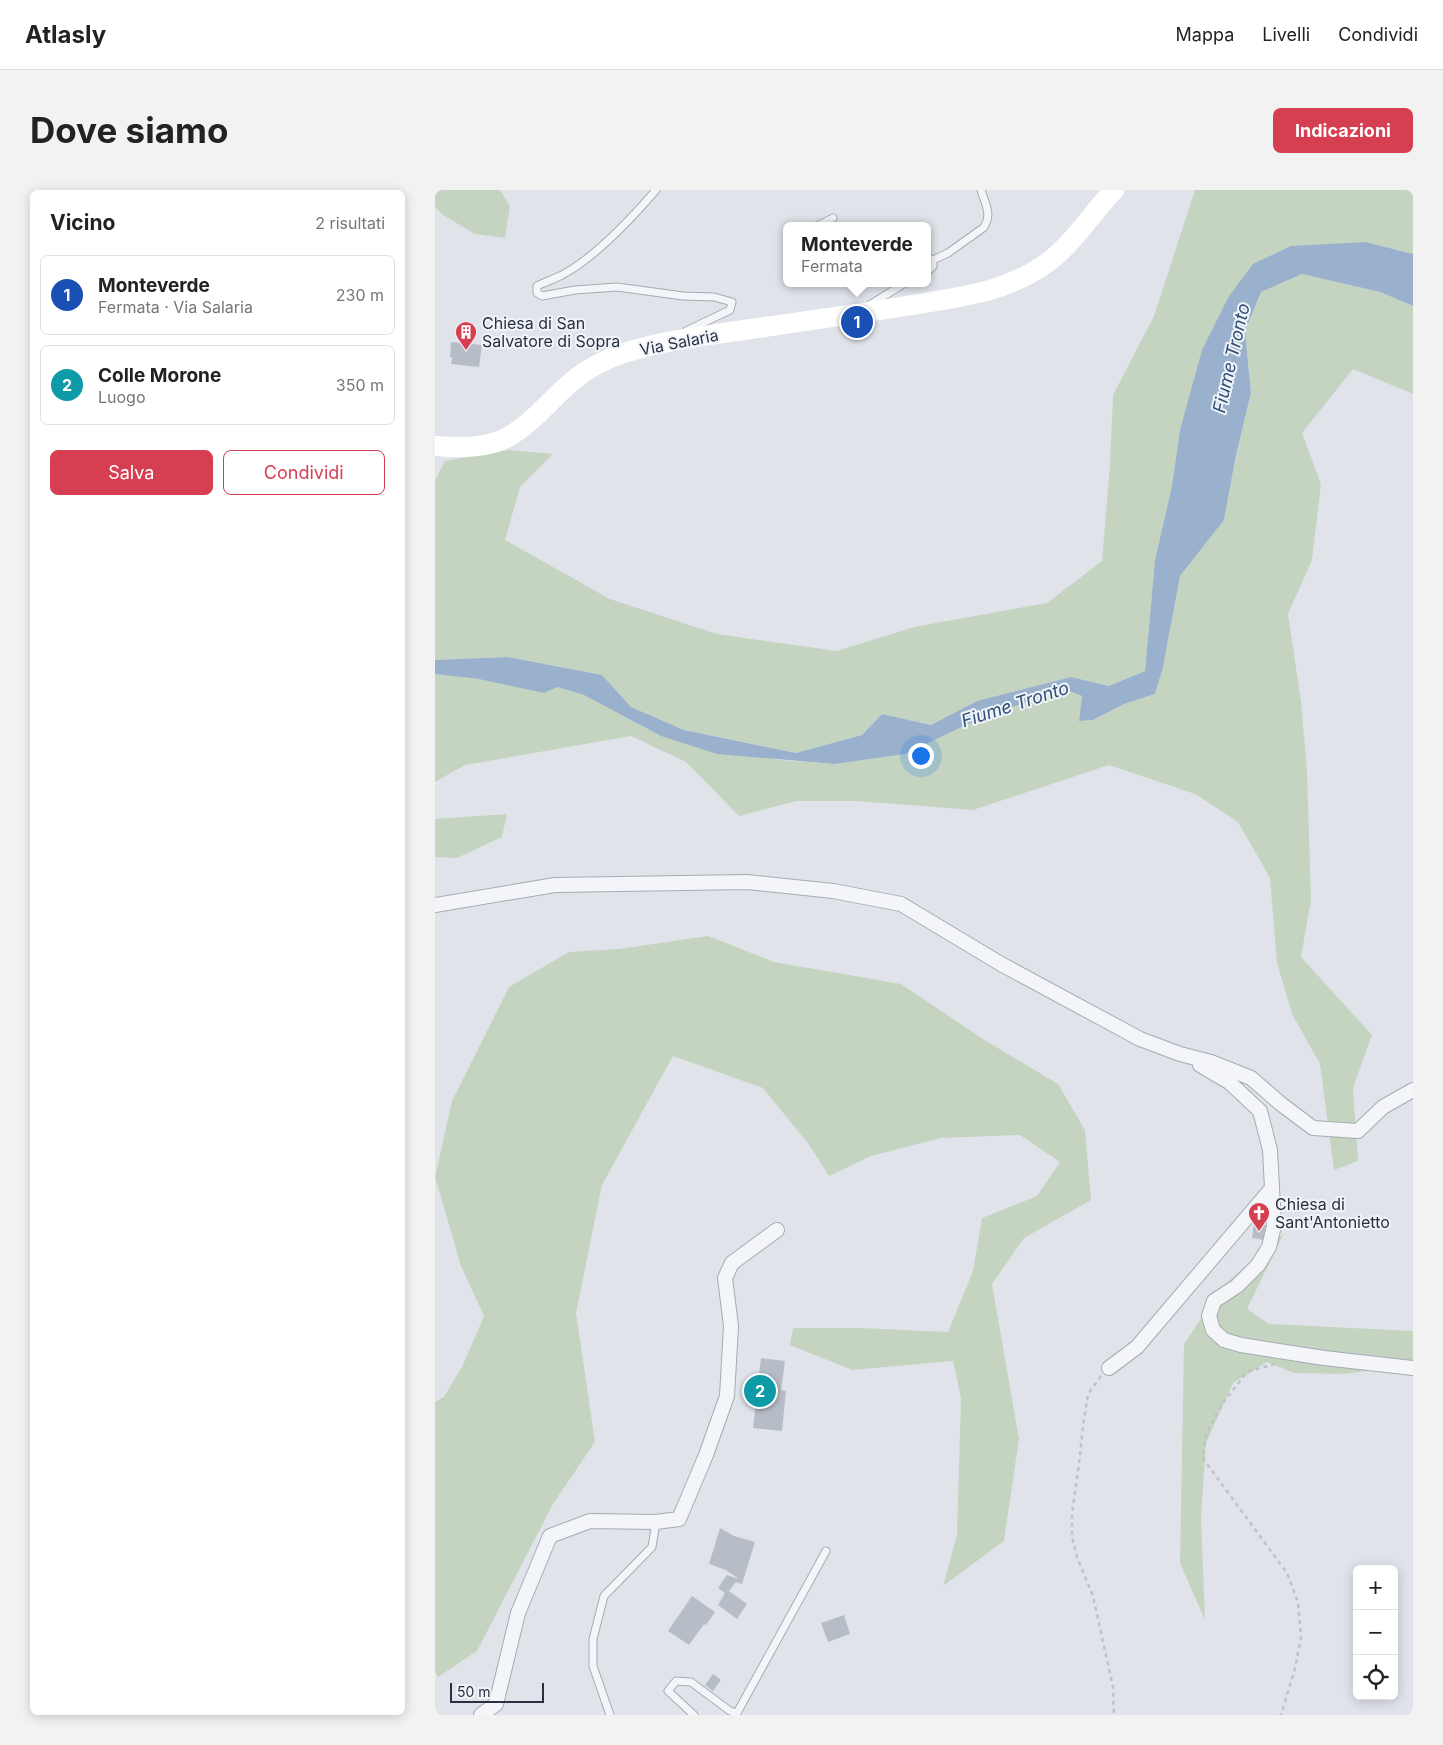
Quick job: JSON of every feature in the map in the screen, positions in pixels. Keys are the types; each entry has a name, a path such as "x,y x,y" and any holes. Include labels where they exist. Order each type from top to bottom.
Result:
{"main road":[{"name":"Via Salaria","path":"435,446 479,445 505,438 528,423 575,378 621,354 673,342 985,292 1014,282 1045,264 1061,250 1114,190"}],"street":[{"path":"435,905 555,885 747,882 833,891 901,904 1001,964 1140,1039 1180,1054 1211,1062 1251,1078 1313,1128 1358,1131 1383,1107 1413,1090"},
{"path":"1180,1054 1229,1082 1259,1112 1270,1150 1274,1226 1269,1247 1258,1265 1237,1286 1214,1301 1209,1316 1213,1330 1224,1340 1241,1345 1324,1358 1413,1368"},
{"path":"1109,1368 1137,1347 1272,1188"},
{"path":"481,1715 496,1704 518,1613 550,1536 590,1521 657,1522 679,1519 706,1455 727,1396 731,1326 725,1278 732,1263 777,1230"}],"lane":[{"path":"656,190 633,217 587,259 562,275 537,286 537,293 542,296 575,290 617,287 683,296 714,297 732,302 730,310 678,334 673,342"},
{"path":"931,259 948,253 983,228 987,223 988,210 981,190"},
{"path":"825,222 833,218"},
{"path":"861,313 871,302 898,287"},
{"path":"610,1715 593,1666 593,1638 604,1596 652,1547 657,1522"},
{"path":"694,1715 669,1691 676,1681 691,1682 730,1711 737,1713 826,1551"}],"path":[{"path":"1280,1362 1247,1372 1221,1404 1207,1432 1202,1457 1287,1573 1299,1602 1301,1638 1294,1672 1281,1715"},
{"path":"1109,1368 1097,1379 1089,1394 1072,1513 1072,1537 1077,1557 1093,1596 1113,1687 1114,1715"}],"green space":[{"path":"435,190 500,190 510,206 505,238 475,234 443,215 435,207"},
{"path":"1195,190 1413,190 1413,254 1366,242 1253,264 1189,402 1180,430 1172,486 1155,560 1145,671 1109,686 1071,677 977,701 931,725 882,714 862,735 797,753 684,730 631,707 602,675 508,657 435,660 435,481 445,461 509,450 553,454 520,487 505,540 610,599 717,634 837,651 914,627 1047,603 1102,561 1110,464 1113,395 1154,316"},
{"path":"1302,274 1380,292 1413,306 1413,394 1353,369 1302,433 1321,484 1312,560 1288,614 1301,701 1307,771 1311,900 1301,957 1372,1035 1353,1088 1358,1161 1334,1170 1320,1064 1292,1014 1277,963 1270,878 1238,822 1195,794 1109,765 973,810 857,801 796,801 739,816 686,762 631,736 465,765 435,782 435,674 557,687 584,695 661,736 780,760 835,764 905,754 966,725 1062,688 1082,696 1079,721 1093,720 1124,704 1155,694 1163,667 1180,576 1224,520 1236,455 1251,393 1245,331 1261,292"},
{"path":"507,814 502,837 457,858 435,857 435,819"},
{"path":"708,936 774,962 901,984 983,1039 1058,1084 1085,1130 1091,1200 1024,1238 992,1284 1019,1439 1004,1541 943,1586 957,1535 961,1398 953,1361 852,1370 790,1345 793,1328 860,1328 948,1332 973,1271 982,1218 1037,1196 1060,1162 1020,1135 941,1138 871,1156 829,1176 810,1146 763,1088 673,1056 602,1185 576,1313 595,1442 553,1504 477,1651 438,1677 435,1672 435,1402 444,1397 463,1365 484,1316 461,1266 435,1177 452,1101 509,987 569,952 619,949"},
{"path":"1284,1233 1247,1309 1269,1324 1413,1331 1413,1368 1388,1368 1344,1374 1294,1373 1267,1362 1233,1383 1206,1443 1201,1516 1205,1620 1180,1563 1184,1344 1223,1286"}],"water":[{"name":"Fiume Tronto","path":"1366,242 1413,254 1413,306 1380,292 1302,274 1261,292 1245,331 1251,393 1236,455 1224,520 1180,576 1163,667 1155,694 1124,704 1093,720 1079,721 1082,696 1062,688 966,725 905,754 835,764 717,754 661,736 584,695 557,687 544,693 479,679 435,674 435,660 508,657 602,675 631,707 684,730 796,753 862,735 882,714 931,725 977,701 1071,677 1109,686 1145,671 1155,560 1172,486 1180,430 1202,350 1229,296 1253,264 1291,246"}],"building":[{"name":"Chiesa di San Salvatore di Sopra","path":"451,342 482,345 479,367 451,364"},
{"name":"Chiesa di Sant'Antonietto","path":"1254,1223 1266,1225 1263,1240 1252,1238"},
{"path":"761,1358 785,1361 781,1390 786,1391 782,1431 753,1428"},
{"path":"720,1528 734,1536 755,1542 742,1584 736,1582 729,1591 747,1604 737,1619 718,1605 725,1593 718,1588 727,1575 739,1579 726,1570 709,1564"},
{"path":"692,1596 715,1612 689,1645 668,1631"},
{"path":"844,1615 850,1634 828,1642 821,1623"},
{"path":"713,1674 721,1680 713,1691 705,1685"}],"place":[{"name":"Monteverde","path":"857,322"},
{"name":"Chiesa di San Salvatore di Sopra","path":"466,351"},
{"name":"Chiesa di Sant'Antonietto","path":"1259,1232"},
{"name":"Colle Morone","path":"760,1391"}]}
